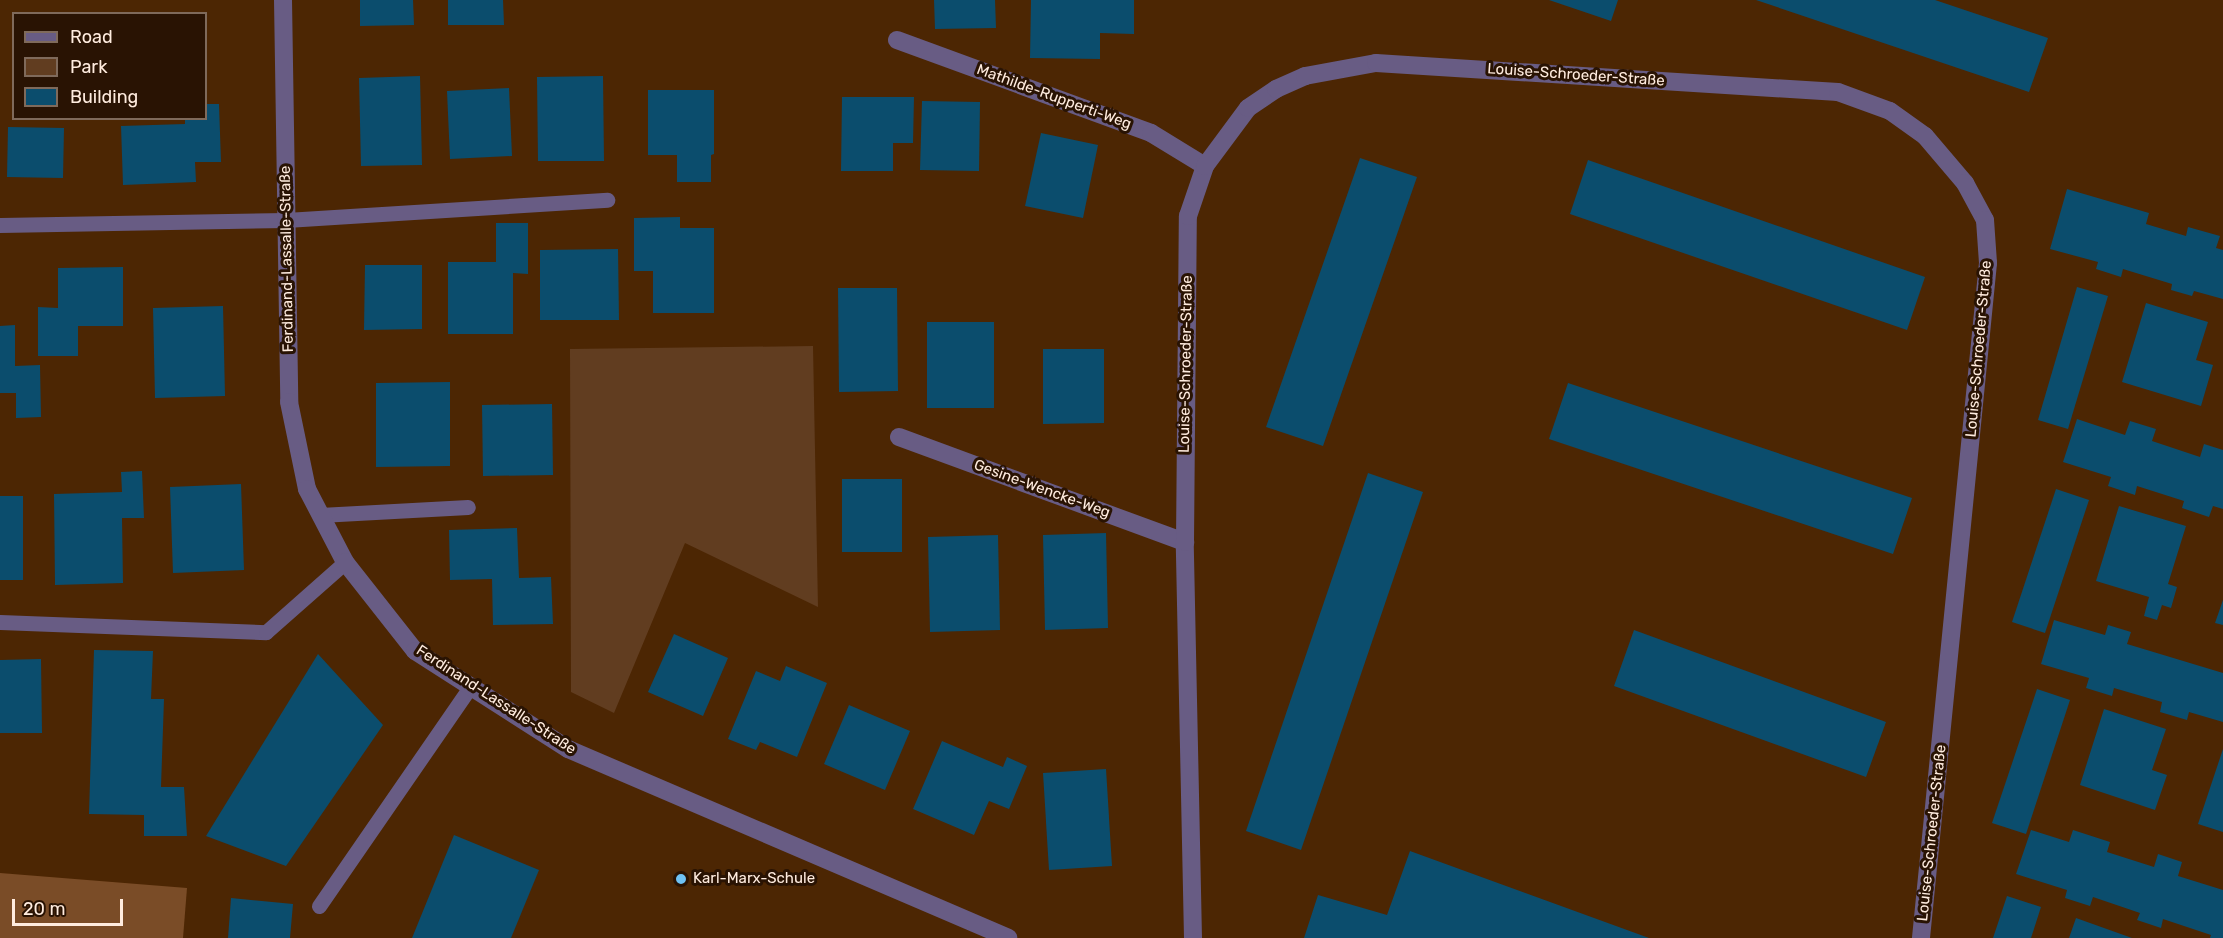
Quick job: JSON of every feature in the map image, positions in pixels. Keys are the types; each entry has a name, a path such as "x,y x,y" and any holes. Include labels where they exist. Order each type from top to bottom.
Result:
{"street":[{"name":"Ferdinand-Lassalle-Straße","path":"283,0 289,402 307,489 345,562 415,651 568,749 1008,938"},
{"name":"Mathilde-Rupperti-Weg","path":"897,40 1151,132 1205,166"},
{"name":"Louise-Schroeder-Straße","path":"1193,938 1185,542 1188,216 1205,166 1248,108 1276,88 1305,76 1376,63 1838,92 1890,111 1925,136 1965,183 1985,220 1988,262 1922,938"},
{"name":"Gesine-Wencke-Weg","path":"899,437 1185,542"}],"lane":[{"path":"0,225 286,220 607,200"},
{"path":"320,515 468,507"},
{"path":"0,622 266,632 345,562"},
{"path":"319,906 471,686"}],"green space":[{"path":"813,346 818,607 685,543 614,713 571,692 570,349"}],"shaded area":[{"path":"0,873 187,888 183,938 0,938"}],"building":[{"path":"360,0 413,0 414,25 360,26"},
{"path":"448,0 503,0 504,25 448,25"},
{"path":"934,0 995,0 996,28 935,29"},
{"path":"1031,0 1134,0 1134,34 1100,33 1100,59 1030,58"},
{"path":"1549,0 1618,0 1611,21"},
{"path":"1756,0 1935,0 2048,38 2029,92"},
{"path":"420,76 422,165 361,166 359,78"},
{"path":"603,76 604,161 538,161 537,77"},
{"path":"509,88 512,156 450,159 447,91"},
{"path":"648,90 714,90 714,154 711,155 711,182 677,182 677,155 648,155"},
{"path":"842,97 914,97 913,143 893,143 893,171 841,171"},
{"path":"922,101 980,102 979,171 920,170"},
{"path":"207,104 219,104 221,162 195,162 196,182 123,185 121,126 185,124 185,120 207,120"},
{"path":"8,127 64,128 63,178 7,177"},
{"path":"1041,133 1098,145 1083,218 1025,206"},
{"path":"1360,158 1417,177 1323,446 1266,427"},
{"path":"1588,160 1925,277 1907,330 1570,214"},
{"path":"2067,189 2149,213 2146,224 2186,236 2188,227 2220,236 2216,248 2223,250 2223,299 2194,291 2192,296 2171,290 2172,284 2123,269 2121,277 2096,269 2098,262 2050,249"},
{"path":"680,217 680,228 714,228 714,313 653,313 653,271 634,271 634,218"},
{"path":"496,223 528,223 528,274 513,273 513,334 448,334 448,262 496,262"},
{"path":"618,249 619,320 540,320 540,250"},
{"path":"365,265 422,265 422,329 364,330"},
{"path":"123,267 123,326 78,326 78,356 38,356 38,307 58,308 58,268"},
{"path":"2077,287 2108,296 2068,429 2038,420"},
{"path":"838,288 897,288 898,391 839,392"},
{"path":"2146,303 2208,322 2196,360 2213,365 2201,406 2122,382"},
{"path":"223,306 225,396 155,398 153,308"},
{"path":"927,322 994,322 994,408 927,408"},
{"path":"15,325 15,366 40,365 41,417 16,418 16,393 0,393 0,326"},
{"path":"1043,349 1104,349 1104,423 1043,424"},
{"path":"450,382 450,466 376,467 376,383"},
{"path":"1568,383 1912,498 1893,554 1549,439"},
{"path":"552,404 553,475 483,476 482,405"},
{"path":"2077,419 2125,435 2130,421 2156,429 2152,441 2200,457 2204,444 2223,450 2223,509 2213,506 2209,517 2182,508 2184,501 2137,486 2135,495 2108,486 2111,477 2063,462"},
{"path":"142,471 144,518 122,518 123,583 55,585 54,494 122,492 121,472"},
{"path":"1368,473 1423,492 1301,850 1246,831"},
{"path":"842,479 902,479 902,552 842,552"},
{"path":"241,484 244,570 173,573 170,487"},
{"path":"2056,489 2089,500 2045,633 2012,622"},
{"path":"0,496 23,496 23,580 0,580"},
{"path":"2119,506 2186,526 2168,584 2177,587 2171,608 2162,605 2157,620 2144,616 2149,597 2096,581"},
{"path":"517,528 519,578 551,577 553,624 493,625 492,579 450,580 449,530"},
{"path":"1106,533 1108,628 1045,630 1043,535"},
{"path":"998,535 1000,630 930,632 928,537"},
{"path":"2223,600 2223,625 2215,623"},
{"path":"2054,620 2105,635 2108,625 2131,632 2127,644 2223,673 2223,722 2189,712 2187,720 2160,712 2162,702 2114,688 2112,696 2086,688 2089,678 2041,664"},
{"path":"1634,630 1886,722 1866,777 1614,686"},
{"path":"674,634 728,658 703,716 648,692"},
{"path":"94,650 153,651 151,699 164,699 161,787 184,787 187,836 144,836 144,815 89,814"},
{"path":"318,654 383,725 286,866 206,836"},
{"path":"41,659 42,733 0,733 0,660"},
{"path":"786,666 827,683 797,757 760,742 756,750 728,739 756,671 780,681"},
{"path":"2037,689 2070,700 2026,834 1992,823"},
{"path":"849,705 910,731 885,790 824,764"},
{"path":"2104,709 2166,729 2152,770 2167,775 2155,810 2080,785"},
{"path":"942,741 1003,767 1007,757 1027,766 1009,809 989,801 974,835 913,809"},
{"path":"2223,749 2223,832 2198,824"},
{"path":"1106,769 1112,866 1049,870 1043,773"},
{"path":"2031,830 2069,842 2073,830 2110,842 2107,852 2154,867 2158,854 2182,862 2178,876 2223,890 2223,938 2210,938 2211,935 2163,919 2161,928 2137,920 2140,913 2093,897 2090,906 2065,898 2067,890 2016,874"},
{"path":"454,835 539,870 511,938 412,938"},
{"path":"1410,851 1649,938 1304,938 1318,895 1387,915"},
{"path":"2007,896 2041,907 2031,938 1993,938"},
{"path":"231,898 293,904 290,938 228,938"},
{"path":"2076,918 2132,938 2069,938"}],"place":[{"name":"Karl-Marx-Schule","path":"681,879"}]}
